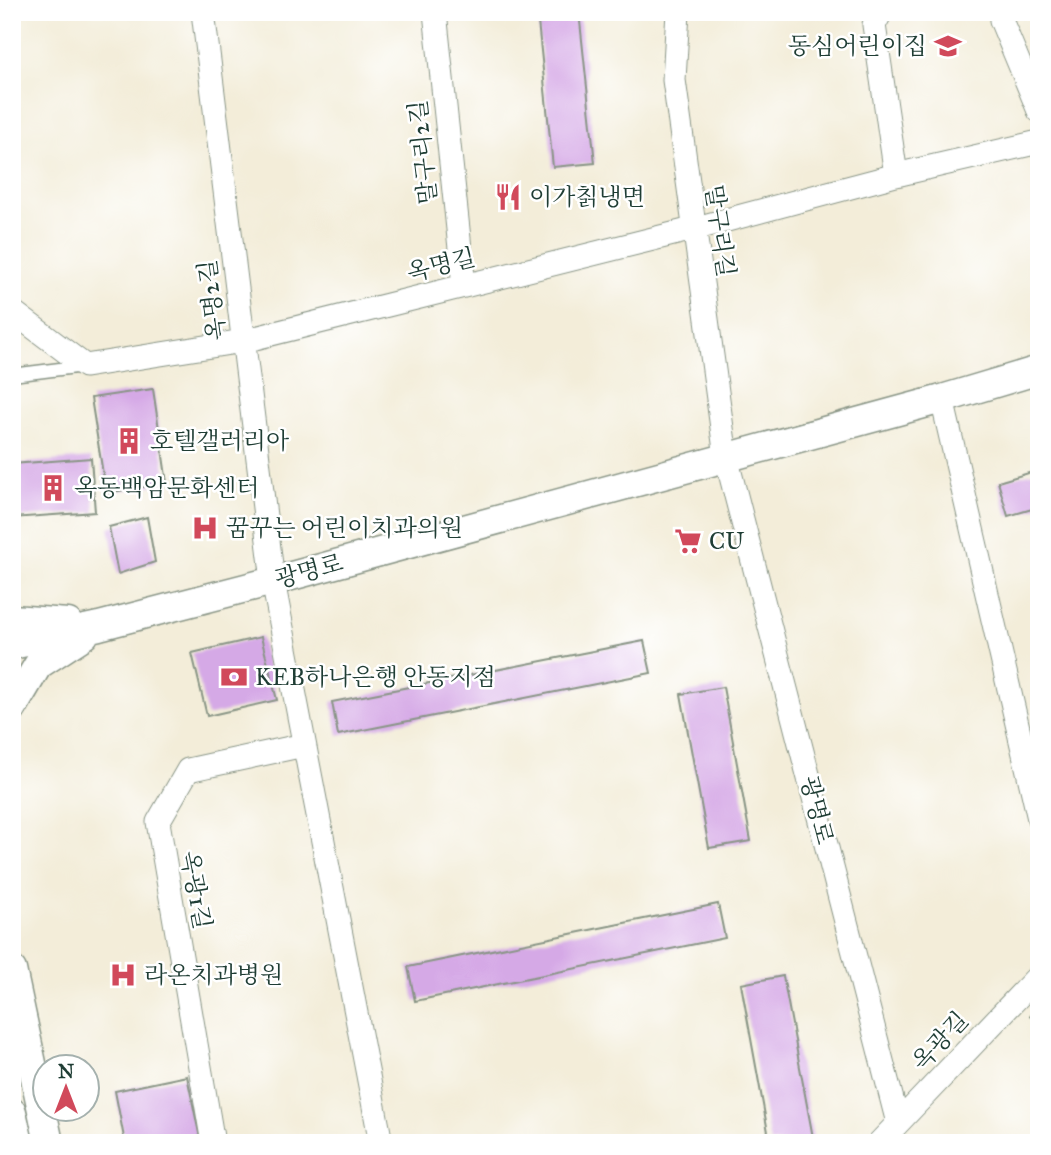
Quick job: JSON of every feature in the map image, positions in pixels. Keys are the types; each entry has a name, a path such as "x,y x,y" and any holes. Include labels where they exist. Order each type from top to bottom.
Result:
{"street":[{"name":"옥명2길","path":"203,12 273,582"},
{"name":"말구리2길","path":"435,12 464,286"},
{"name":"말구리길","path":"678,12 674,80 726,457"},
{"path":"881,12 874,25 896,175"},
{"path":"1005,12 1001,20 1039,111"},
{"name":"옥명길","path":"85,366 243,341 693,229 896,175 1039,142"},
{"path":"12,311 85,366"},
{"name":"광명로","path":"12,645 273,582 1039,370"},
{"path":"942,399 1039,819"},
{"name":"광명로","path":"726,457 898,1123"},
{"path":"273,582 381,1143"},
{"path":"12,619 99,626"},
{"path":"12,709 38,666 99,626"},
{"name":"옥광1길","path":"213,1143 158,822 188,770 304,745"},
{"path":"12,954 13,971 49,1143"},
{"name":"옥광길","path":"879,1143 1039,975"},
{"path":"12,1112 19,1143"}],"lane":[{"path":"12,375 85,366"}],"building":[{"path":"537,12 579,12 595,163 553,167"},
{"name":"호텔갤러리아","path":"153,389 167,483 106,493 91,398"},
{"name":"옥동백암문화센터","path":"91,458 95,512 12,518 12,464"},
{"path":"1039,470 1039,507 1008,516 998,482"},
{"path":"147,517 155,562 118,574 109,527"},
{"name":"KEB하나은행 안동지점","path":"261,637 277,700 207,716 192,653"},
{"path":"644,641 651,673 338,735 332,702"},
{"path":"723,687 751,841 709,848 681,694"},
{"path":"718,904 725,938 415,1001 408,967"},
{"path":"783,976 814,1143 770,1143 741,984"},
{"path":"187,1076 201,1143 125,1143 115,1091"}],"place":[{"name":"동심어린이집","path":"948,46"},
{"name":"이가칡냉면","path":"508,197"},
{"name":"호텔갤러리아","path":"129,441"},
{"name":"옥동백암문화센터","path":"53,488"},
{"name":"꿈꾸는 어린이치과의원","path":"205,528"},
{"name":"CU","path":"688,541"},
{"name":"KEB하나은행 안동지점","path":"234,677"},
{"name":"라온치과병원","path":"123,975"}]}
